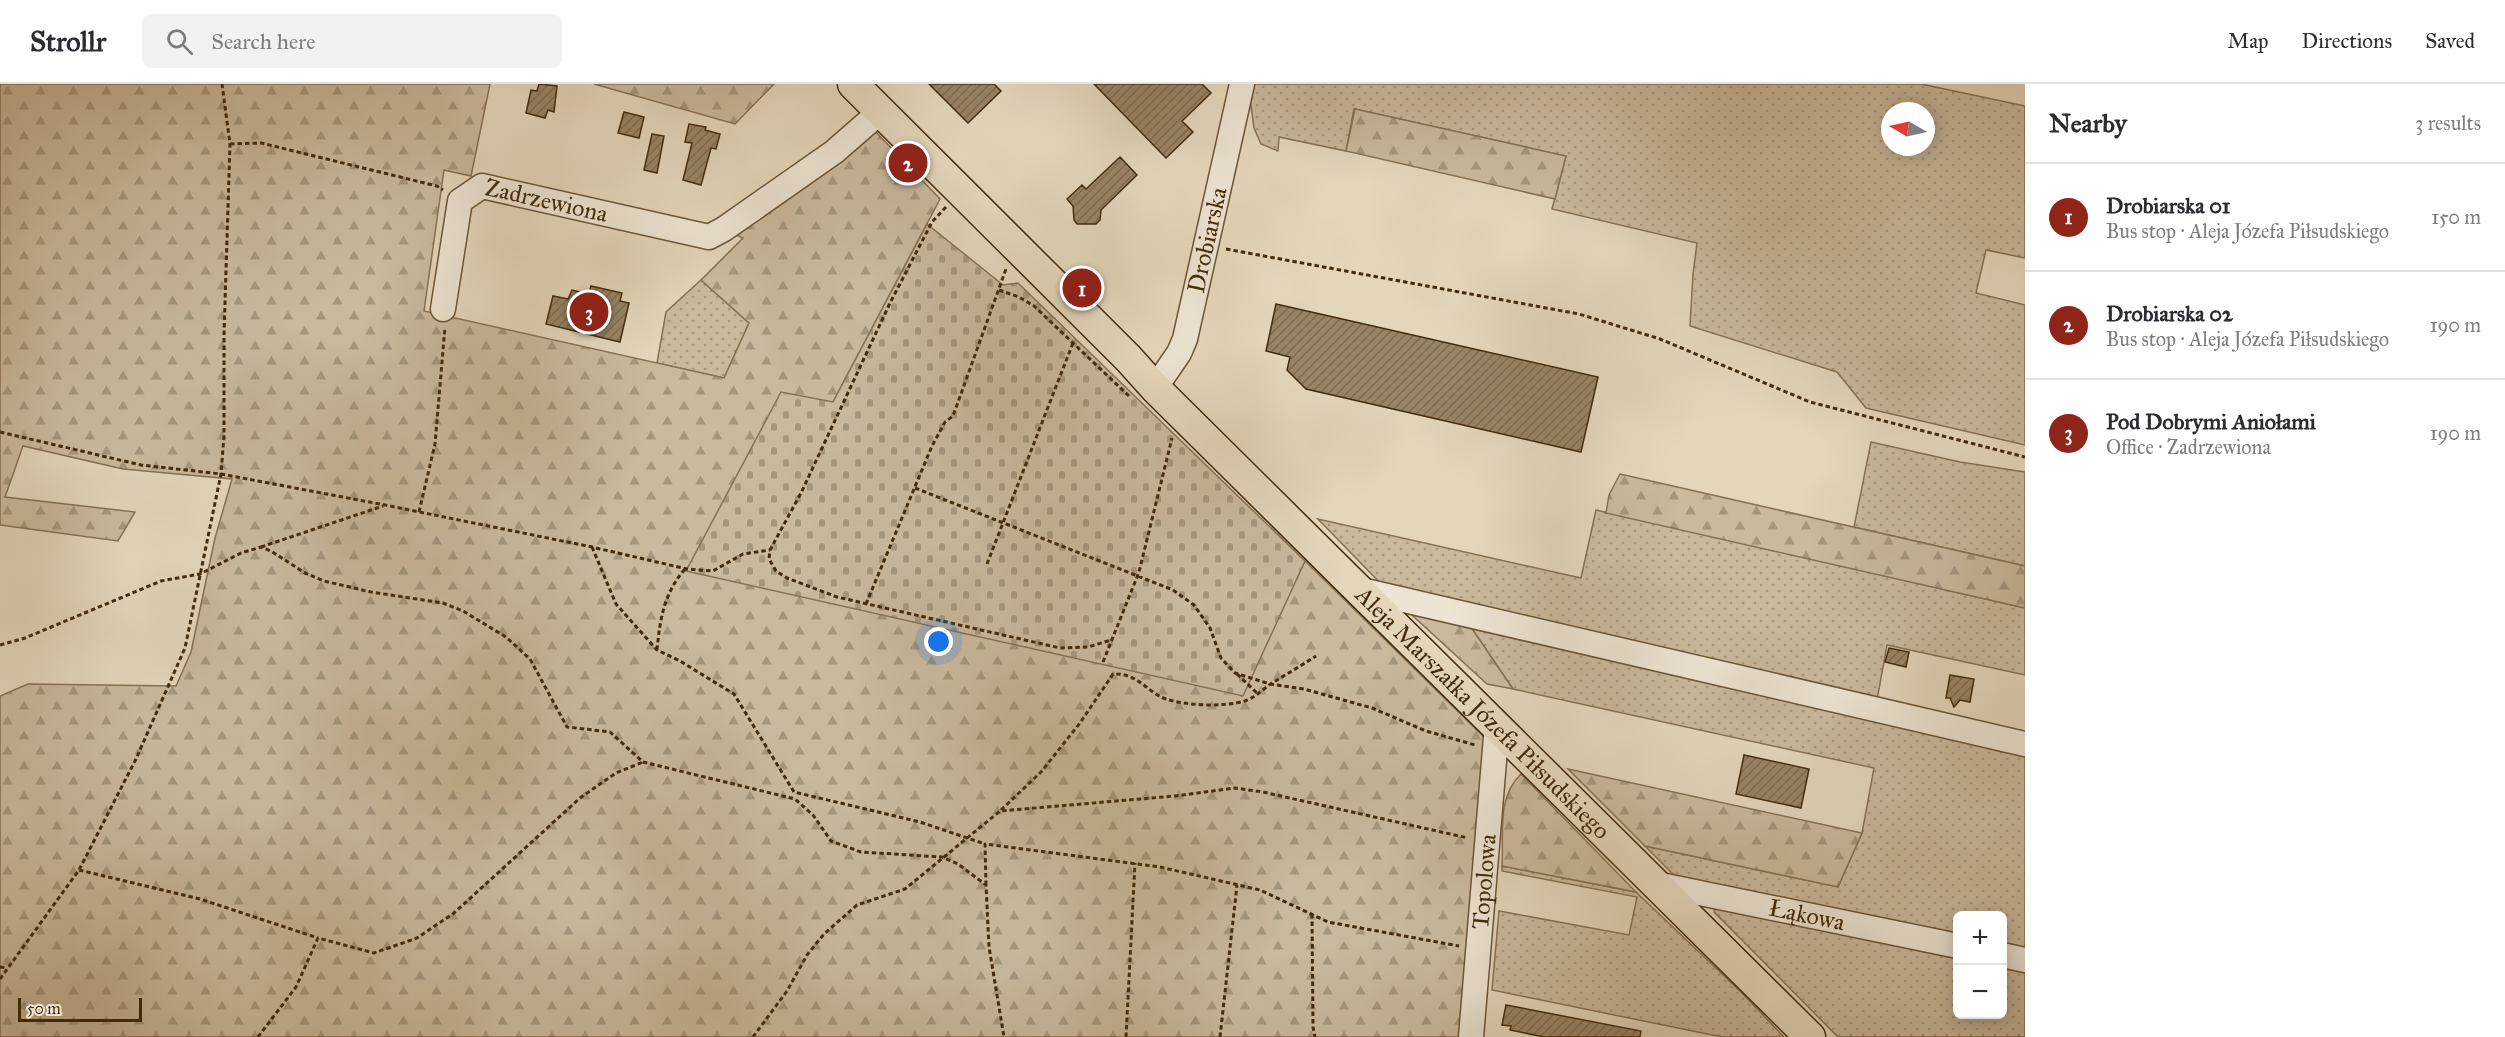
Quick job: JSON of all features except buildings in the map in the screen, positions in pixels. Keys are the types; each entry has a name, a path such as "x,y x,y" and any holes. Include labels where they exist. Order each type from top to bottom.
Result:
{"main road":[{"name":"Aleja Marszałka Józefa Piłsudskiego","path":"853,84 1128,358 1143,393 1361,590 1496,738 1656,884 1810,1037"}],"street":[{"name":"Drobiarska","path":"1143,393 1179,352 1185,339 1242,84"},
{"path":"548,189 717,233 834,152 881,111"},
{"name":"Zadrzewiona","path":"443,309 460,201 482,186 717,233"},
{"path":"1361,590 2025,744"},
{"name":"Topolowa","path":"1474,1036 1478,950 1496,738"},
{"name":"Łąkowa","path":"1656,884 1953,945"},
{"path":"2007,957 2025,960"}],"path":[{"path":"0,979 79,870 136,759 185,648 221,474 224,436 224,324 230,144 222,84"},
{"path":"230,144 261,143 374,170 437,186 460,201"},
{"path":"962,192 930,226 876,332 801,493 770,550 772,565 776,571 787,578 865,605 1054,647 1078,649 1111,640"},
{"path":"1206,246 1579,314 1660,339 1810,402 2025,457"},
{"path":"865,605 936,438 945,421 953,416 1009,261"},
{"path":"998,290 1029,303 1073,342 1143,393"},
{"path":"419,512 435,444 445,326 443,309"},
{"path":"987,564 1073,342"},
{"path":"0,432 141,465 221,474 385,505 592,547 685,569 713,571 743,554 770,550"},
{"path":"1102,662 1137,576 1173,434"},
{"path":"915,488 1173,590 1194,605 1210,628 1221,658 1259,694"},
{"path":"0,645 25,638 161,581 200,574 241,553 385,505"},
{"path":"261,547 272,551 305,573 324,581 371,592 443,603 463,611 506,637 530,659 567,728 610,732 643,762 795,799 813,815 831,841 861,852 942,857 958,864 986,885"},
{"path":"592,547 616,604 657,650 680,661 734,694 794,792 920,822 985,844 1160,867 1260,890 1328,922 1478,950"},
{"path":"657,650 660,624 671,585 685,569"},
{"path":"753,1037 787,991 807,955 824,934 856,905 905,889 1000,811 1041,772 1080,723 1113,674 1122,674 1140,681 1164,698 1193,705 1244,701 1259,694 1270,684 1316,656"},
{"path":"1235,673 1270,684 1304,689 1372,708 1426,731 1496,738"},
{"path":"79,870 200,899 318,938 374,953 417,938 454,913 580,798 616,773 643,762"},
{"path":"1000,811 1175,796 1235,788 1263,792 1487,842"},
{"path":"985,844 989,947 1004,1037"},
{"path":"1126,1037 1135,863"},
{"path":"1220,1037 1238,885"},
{"path":"1312,914 1313,1027 1316,1037"},
{"path":"258,1037 296,987 318,938"},
{"path":"0,967 7,968"}],"green space":[{"path":"0,84 490,84 471,176 444,170 424,311 724,378 749,323 701,280 743,238 734,234 873,129 940,199 833,402 1242,696 1305,561 1485,738 1460,1037 0,1037 0,696 28,684 176,686 191,652 215,538 232,479 123,469 23,446 5,497 135,512 118,541 0,525"},
{"path":"594,84 774,84 735,124"},
{"path":"1248,84 1921,84 2025,106 2025,258 1986,250 1976,293 2025,305 2025,445 1866,408 1837,372 1690,326 1697,243 1552,209 1566,156 1354,109 1346,151 1279,137 1278,151 1261,144 1254,128"},
{"path":"1355,109 1566,156 1555,199 1346,151"},
{"path":"927,224 1003,285 1018,283 1305,561 1243,696 686,571 781,392 833,402"},
{"path":"701,280 749,323 724,378 657,363 666,312"},
{"path":"1871,442 1960,462 2025,472 2025,566 1854,527"},
{"path":"1620,474 2025,566 2025,608 1606,513 1609,495"},
{"path":"1596,510 2025,608 2025,675 1887,645 1877,700 1390,593 1318,519 1581,578"},
{"path":"1400,604 1464,617 1513,689 1487,684"},
{"path":"1464,617 2025,748 2025,957 2007,953 2007,911 1953,911 1953,941 1682,883 1645,846 1838,887 1862,833 1874,768 1513,689"},
{"path":"1568,769 1862,833 1838,887 1645,846"},
{"path":"1521,774 1636,892 1502,866 1502,829 1505,805 1513,784"},
{"path":"1502,866 1636,892 1741,992 1784,1037 1722,1037 1492,990 1499,911 1629,935 1637,897 1502,871"},
{"path":"1717,903 1953,950 1953,1019 2007,1019 2007,963 2025,968 2025,1037 1838,1037 1714,912"}],"place":[{"name":"Drobiarska 02","path":"908,163"},
{"name":"Drobiarska 01","path":"1082,288"},
{"name":"Pod Dobrymi Aniołami","path":"589,312"}]}
